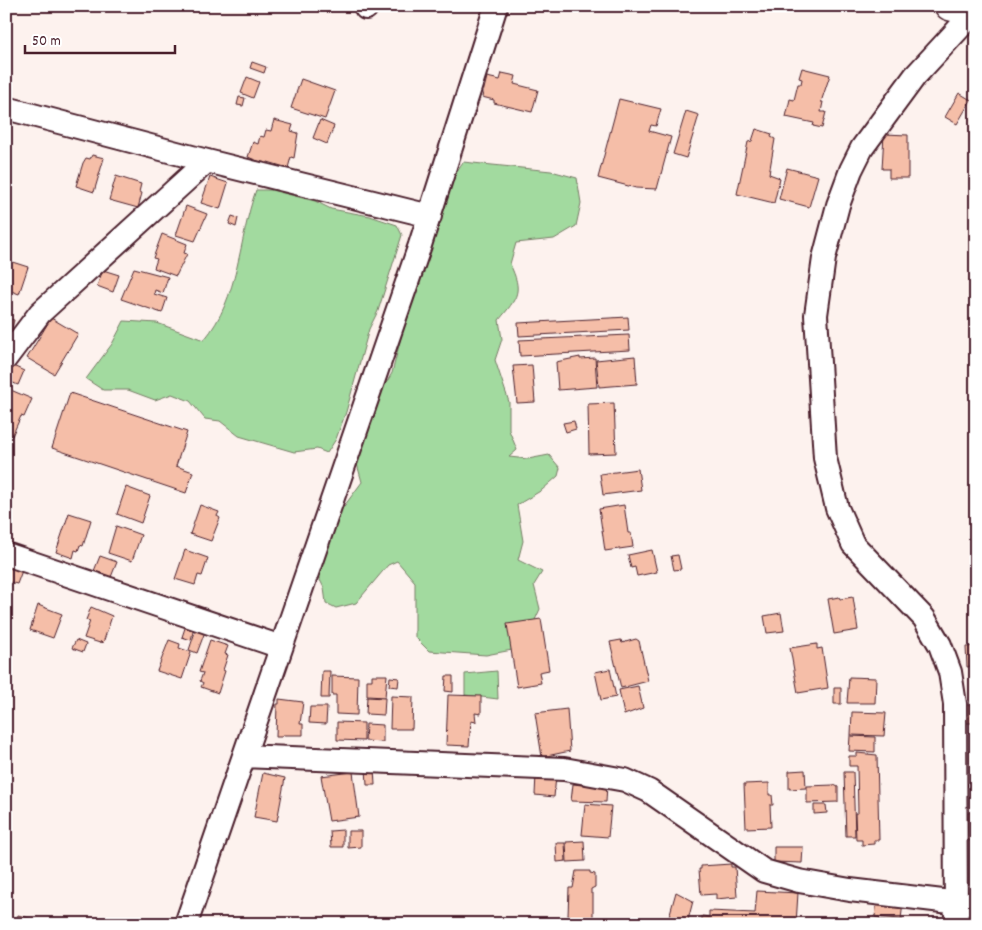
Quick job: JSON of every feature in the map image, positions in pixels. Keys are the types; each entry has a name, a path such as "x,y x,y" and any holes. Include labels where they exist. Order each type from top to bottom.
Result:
{"street":[{"path":"186,924 430,216 496,6"},
{"path":"244,756 564,769 625,780 649,791 764,870 799,882 963,910 955,704 950,672 940,645 924,618 853,544 837,508 825,458 816,316 824,258 838,205 851,170 862,148 915,76 969,11"},
{"path":"6,108 207,161 430,216"},
{"path":"6,358 40,314 207,161"},
{"path":"6,554 281,647"}],"green space":[{"path":"463,162 551,171 577,178 581,203 576,226 554,239 516,243 510,264 517,288 514,300 499,320 502,339 495,360 509,402 509,430 517,450 509,457 528,459 549,455 560,468 558,476 542,490 517,505 523,541 518,560 542,572 534,585 540,609 531,629 512,650 486,655 429,651 415,637 415,582 397,561 388,565 356,603 336,608 326,603 324,588 316,572 339,513 362,482 357,464 362,446 380,394 392,373 410,302 448,184"},
{"path":"256,190 271,190 315,201 331,209 370,216 397,225 402,235 378,311 369,329 346,412 336,439 327,453 317,449 294,452 239,436 220,421 205,419 190,401 172,394 155,400 128,390 103,390 86,379 112,344 124,321 157,323 204,340 216,323 232,287"},
{"path":"497,671 498,699 465,695 465,674"}],"building":[{"path":"252,62 266,67 264,73 250,68"},
{"path":"802,68 830,75 821,102 823,102 821,112 826,112 822,128 813,126 814,123 786,117 790,99 794,100 798,84 801,84 802,79 799,78"},
{"path":"502,73 516,76 514,84 538,90 532,112 494,103 494,100 482,97 487,77 500,80"},
{"path":"247,77 259,82 253,98 241,93"},
{"path":"301,79 335,91 325,119 291,108"},
{"path":"959,93 971,100 957,124 945,117"},
{"path":"239,97 245,98 243,106 237,105"},
{"path":"619,99 661,109 656,126 651,125 649,131 671,137 657,189 636,188 598,178"},
{"path":"686,111 699,115 686,158 673,154"},
{"path":"274,120 293,125 291,131 298,133 294,158 291,157 288,168 268,162 267,165 248,157 253,142 258,144 260,136 264,137 266,130 271,131"},
{"path":"320,120 334,126 327,144 313,138"},
{"path":"756,129 772,134 771,137 775,139 769,174 780,178 774,203 737,194 748,142 752,141"},
{"path":"884,134 908,135 908,178 889,178 889,169 882,169"},
{"path":"92,155 104,158 94,192 76,186 83,163 86,158 90,159"},
{"path":"787,168 818,176 809,207 779,199"},
{"path":"116,176 141,184 139,192 142,193 138,208 109,200"},
{"path":"210,177 228,183 220,209 201,203"},
{"path":"186,206 207,214 195,241 176,235"},
{"path":"232,216 238,218 236,227 229,224"},
{"path":"162,234 187,244 184,253 187,254 176,276 154,268 157,259 153,258"},
{"path":"6,260 28,267 19,294 6,289"},
{"path":"134,268 168,277 163,293 155,290 154,294 167,298 162,313 121,299"},
{"path":"103,270 119,275 113,292 97,286"},
{"path":"628,317 629,330 519,336 518,323"},
{"path":"6,318 14,320 10,336 6,335"},
{"path":"51,318 78,334 54,374 27,358"},
{"path":"629,335 630,350 520,356 519,340"},
{"path":"635,356 637,384 599,387 596,360"},
{"path":"580,357 580,359 595,358 597,387 558,390 556,362"},
{"path":"11,365 24,371 18,385 6,380"},
{"path":"532,365 535,402 517,403 513,366"},
{"path":"6,388 32,399 24,417 21,416 12,436 6,433"},
{"path":"70,393 187,432 176,466 193,472 186,493 52,448"},
{"path":"614,403 616,453 589,454 588,404"},
{"path":"574,421 576,429 566,432 563,423"},
{"path":"638,469 641,490 603,495 600,474"},
{"path":"126,487 150,496 141,523 117,514"},
{"path":"200,505 219,512 217,516 220,518 211,541 190,534"},
{"path":"624,505 628,533 631,533 633,547 605,551 599,509"},
{"path":"69,513 91,520 83,546 80,545 78,551 75,550 73,558 56,552"},
{"path":"116,526 141,535 132,561 108,553"},
{"path":"185,550 208,558 202,576 198,575 195,585 175,579"},
{"path":"652,550 657,572 637,576 635,567 631,568 628,555"},
{"path":"678,555 681,569 674,570 671,556"},
{"path":"100,556 117,562 111,577 94,571"},
{"path":"6,563 23,568 17,584 6,581"},
{"path":"6,591 11,592 6,607"},
{"path":"839,597 840,599 853,597 858,630 834,634 828,599"},
{"path":"38,605 62,614 53,638 30,630"},
{"path":"91,607 112,616 103,643 84,638 90,621 86,620"},
{"path":"781,613 784,631 767,633 764,616"},
{"path":"541,619 549,670 539,672 541,683 517,687 507,624"},
{"path":"186,625 194,628 191,640 182,637"},
{"path":"197,626 206,629 197,653 189,650"},
{"path":"636,639 639,641 648,681 621,688 610,642 621,640 622,643"},
{"path":"76,640 86,644 83,652 72,648"},
{"path":"169,640 180,644 179,648 191,652 182,679 157,671"},
{"path":"210,640 228,646 225,654 228,655 223,670 225,671 218,693 201,687 203,683 200,681 203,673 199,672"},
{"path":"817,644 817,649 822,648 828,688 798,693 790,648"},
{"path":"976,646 976,666 967,667 966,647"},
{"path":"610,669 616,697 601,700 595,672"},
{"path":"322,671 330,671 329,698 321,698"},
{"path":"372,675 387,675 385,697 367,696 367,680 372,680"},
{"path":"332,676 358,677 357,715 336,714 336,695 332,695"},
{"path":"446,676 453,676 453,692 445,691"},
{"path":"390,677 399,678 398,687 389,686"},
{"path":"849,677 876,678 875,703 847,703"},
{"path":"638,686 643,708 624,715 619,690"},
{"path":"834,688 841,688 841,704 834,704"},
{"path":"448,695 481,696 481,714 475,713 476,722 471,721 469,746 446,745"},
{"path":"391,696 413,697 412,729 390,729"},
{"path":"367,697 385,698 384,715 366,714"},
{"path":"279,699 303,702 300,724 303,724 303,735 276,737 277,704 279,704"},
{"path":"964,705 976,705 976,723 964,723"},
{"path":"310,707 327,707 326,724 309,723"},
{"path":"567,709 570,751 542,757 535,713"},
{"path":"852,712 886,713 884,736 851,735"},
{"path":"337,722 364,723 364,741 337,740"},
{"path":"366,724 383,725 383,742 365,741"},
{"path":"850,736 875,737 875,752 849,751"},
{"path":"857,753 877,755 879,840 874,840 874,844 862,845 862,840 856,840 855,813 858,813 857,766 849,766 849,756 857,756"},
{"path":"366,768 374,768 375,785 367,785"},
{"path":"805,770 806,788 789,789 789,771"},
{"path":"353,772 359,817 329,821 321,776"},
{"path":"844,772 853,772 855,836 846,836"},
{"path":"263,773 285,778 277,821 254,817"},
{"path":"536,774 556,776 554,797 535,795"},
{"path":"582,782 607,784 606,802 571,801 573,784 582,785"},
{"path":"769,783 769,795 772,795 773,805 770,805 771,827 746,828 744,784"},
{"path":"834,785 838,787 838,802 807,803 807,786"},
{"path":"585,804 611,806 608,837 582,835"},
{"path":"814,805 826,805 827,813 814,814"},
{"path":"976,812 976,841 969,841 968,813"},
{"path":"343,830 343,847 331,847 330,831"},
{"path":"348,831 361,831 361,847 348,848"},
{"path":"584,841 585,861 567,862 566,842"},
{"path":"556,843 565,843 566,861 557,862"},
{"path":"774,847 803,847 802,863 774,862"},
{"path":"731,864 731,867 735,867 737,897 716,899 716,894 701,895 699,869 701,869 701,866"},
{"path":"576,871 590,871 590,873 595,874 595,887 591,889 591,894 593,894 593,922 576,922 576,917 568,916 569,888 573,888"},
{"path":"757,891 798,893 796,924 702,924 702,916 709,917 709,911 755,913"},
{"path":"676,892 693,901 687,924 667,924"},
{"path":"877,900 903,903 901,919 875,917"},
{"path":"18,915 51,924 16,924"},
{"path":"877,920 903,920 903,924 877,924"}]}
